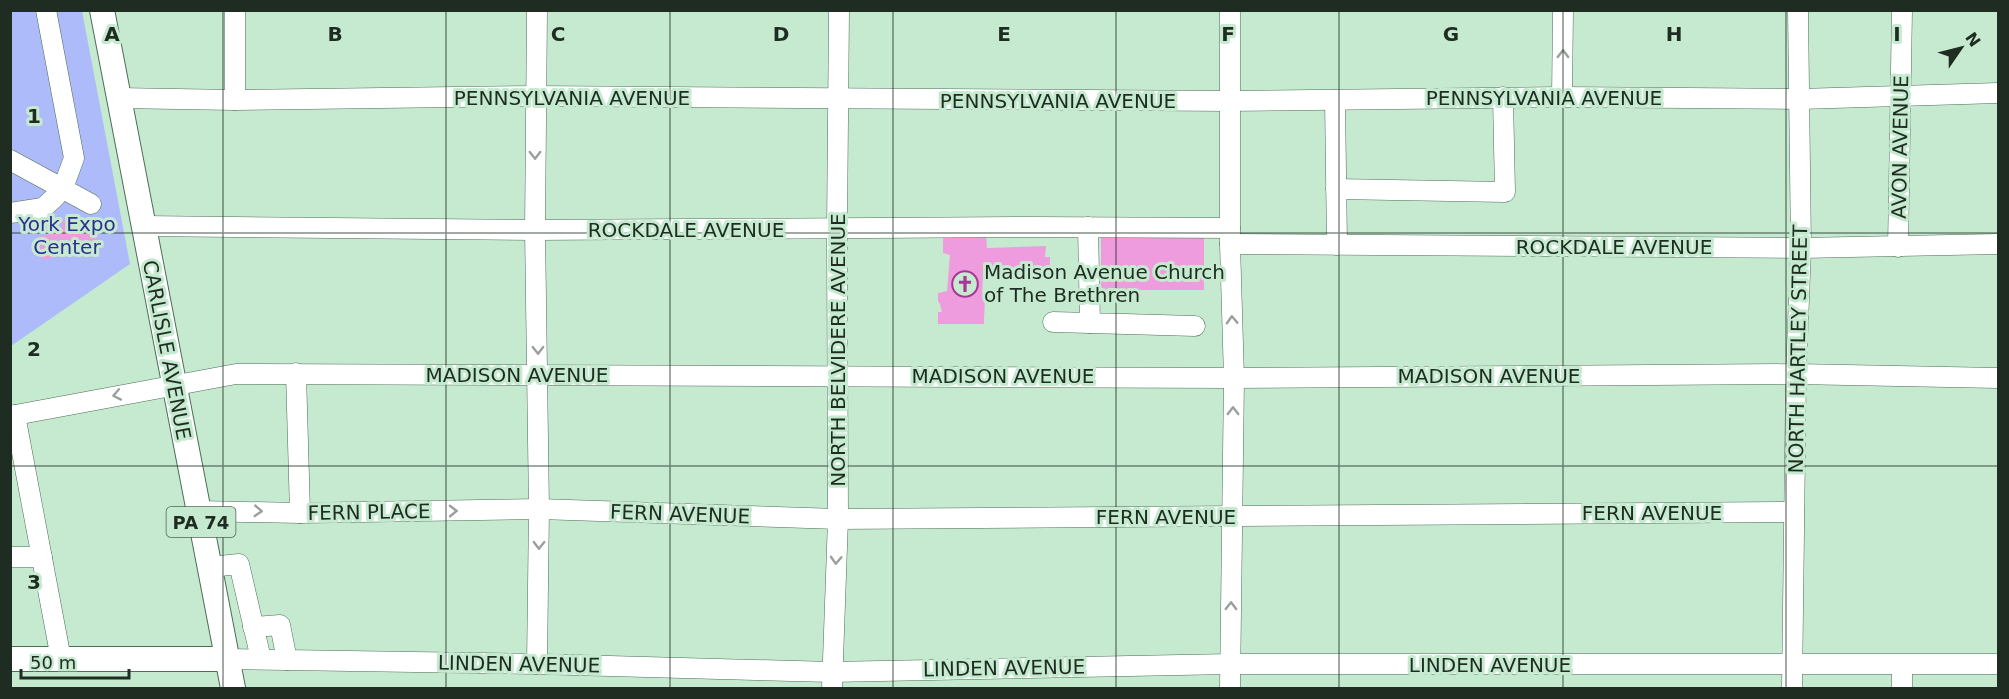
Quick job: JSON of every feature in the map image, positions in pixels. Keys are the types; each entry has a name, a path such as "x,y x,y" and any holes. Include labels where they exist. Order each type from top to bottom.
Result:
{"main road":[{"name":"CARLISLE AVENUE","path":"102,10 233,688"},
{"name":"LINDEN AVENUE","path":"10,659 228,659"}],"street":[{"path":"10,213 43,208 63,188 74,158 46,10"},
{"path":"235,10 235,100"},
{"path":"537,10 535,96 535,230 539,375 537,664"},
{"name":"NORTH BELVIDERE AVENUE","path":"831,680 838,519 839,10"},
{"path":"1230,10 1230,236 1234,378 1230,688"},
{"path":"1562,97 1563,10"},
{"name":"NORTH HARTLEY STREET","path":"1792,688 1796,374 1801,248 1798,10"},
{"name":"AVON AVENUE","path":"1898,247 1902,10"},
{"name":"PENNSYLVANIA AVENUE","path":"118,98 235,100 535,96 840,100 1229,101 1503,97 1800,99 1998,93"},
{"path":"1336,189 1505,192 1503,97"},
{"path":"1335,100 1337,245"},
{"path":"10,160 91,204"},
{"name":"ROCKDALE AVENUE","path":"143,226 535,230 1088,227 1337,245 1801,248 1998,244"},
{"path":"1088,227 1090,323"},
{"path":"1053,322 1195,326"},
{"path":"296,373 300,513"},
{"name":"MADISON AVENUE","path":"13,416 236,374 1234,378 1796,374 1998,378"},
{"path":"13,416 61,659"},
{"name":"FERN PLACE","path":"199,511 300,513 539,509"},
{"name":"FERN AVENUE","path":"539,509 838,519 1794,512"},
{"path":"10,557 42,557"},
{"path":"210,567 240,564 261,659"},
{"path":"219,614 251,617 280,625 287,660"},
{"name":"LINDEN AVENUE","path":"228,659 537,664 831,680 1230,664 1998,664"},
{"path":"1902,665 1902,688"}],"green space":[{"name":"York Expo Center","path":"11,11 82,11 130,264 11,346"}],"building":[{"path":"75,217 77,224 90,221 92,231 96,230 98,241 90,242 92,249 42,260 37,237 59,232 58,227 63,226 61,221"},
{"name":"Madison Avenue Church of The Brethren","path":"943,234 986,234 987,248 1046,246 1045,257 1050,257 1050,272 1045,272 1045,278 983,277 984,324 938,324 938,312 942,312 938,293 947,291 950,255 943,253"},
{"path":"1101,236 1204,236 1204,290 1101,290"}],"place":[{"name":"Madison Avenue Church of The Brethren","path":"965,284"}]}
